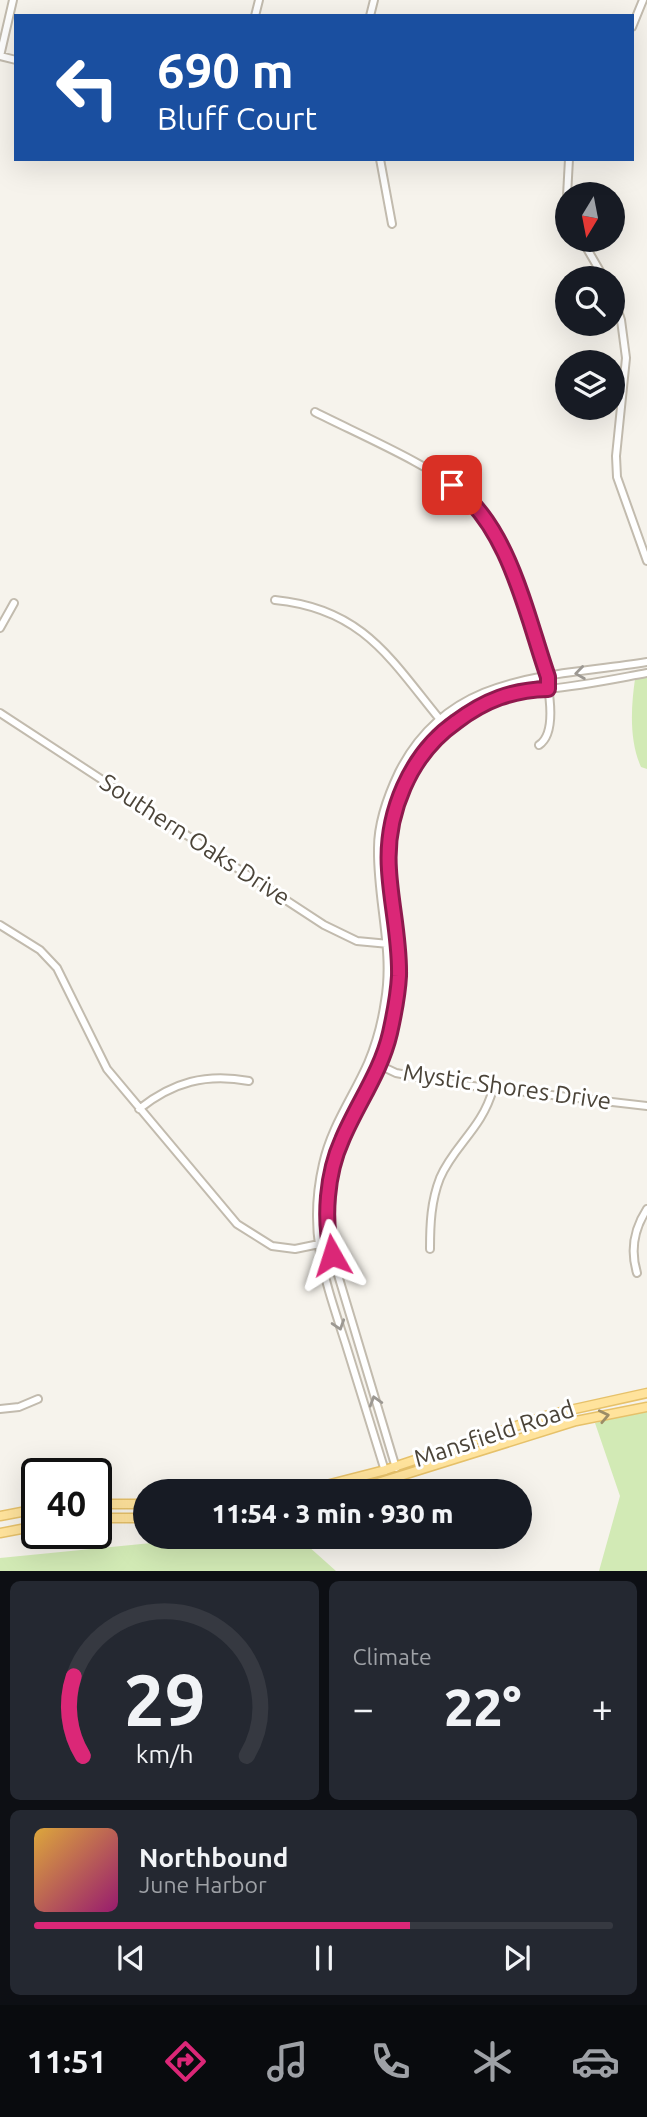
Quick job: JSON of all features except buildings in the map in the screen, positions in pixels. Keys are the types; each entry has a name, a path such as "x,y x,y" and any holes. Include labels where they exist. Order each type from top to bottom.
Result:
{"main road":[{"name":"Mansfield Road","path":"350,1479 385,1470 552,1414 647,1393"},
{"name":"Mansfield Road","path":"395,1479 576,1422 647,1407"},
{"path":"112,1504 133,1504"},
{"path":"0,1516 21,1512"},
{"path":"112,1518 133,1518"},
{"path":"0,1533 21,1529"}],"street":[{"path":"0,56 13,0"},
{"path":"634,22 643,0"},
{"path":"380,161 392,224"},
{"path":"568,182 569,161"},
{"path":"623,336 626,358 616,456 617,477 647,561"},
{"path":"315,412 438,476 465,495 484,515 507,562 548,677 551,727 539,745"},
{"path":"275,600 317,608 365,632 389,655 447,728"},
{"path":"0,628 14,603"},
{"path":"387,1479 326,1284 317,1246 317,1198 323,1162 336,1124 369,1060 385,1002 389,974 378,859 383,813 403,765 415,745 439,718 481,691 548,677 647,662"},
{"path":"398,1478 329,1242 329,1198 336,1155 379,1065 397,999 397,942 388,862 391,830 402,792 416,763 447,728 477,706 501,695 521,690 548,689 647,673"},
{"name":"Southern Oaks Drive","path":"0,713 324,925 357,941 387,944 397,942"},
{"path":"0,925 40,950 57,968 107,1069 245,1231 272,1246 295,1249 329,1242"},
{"name":"Mystic Shores Drive","path":"369,1060 417,1077 493,1089 647,1106"},
{"path":"139,1109 170,1088 206,1076 249,1081"},
{"path":"430,1249 430,1222 440,1177 487,1109 493,1089"},
{"path":"637,1273 632,1258 633,1243 647,1209"},
{"path":"0,1409 19,1407 38,1399"}],"green space":[{"path":"647,677 647,769 641,767 634,746 632,712 635,679"},
{"path":"647,1409 647,1571 599,1571 620,1496 595,1423"},
{"path":"133,1545 133,1549 311,1549 336,1571 0,1571 0,1558"}],"route":[{"path":"332,1255 328,1225 333,1165 348,1126 379,1065 397,999 399,960 388,862 391,830 402,792 416,763 427,748 443,730 477,706 501,695 521,690 548,689 548,677 497,538 484,515 452,485"}]}
